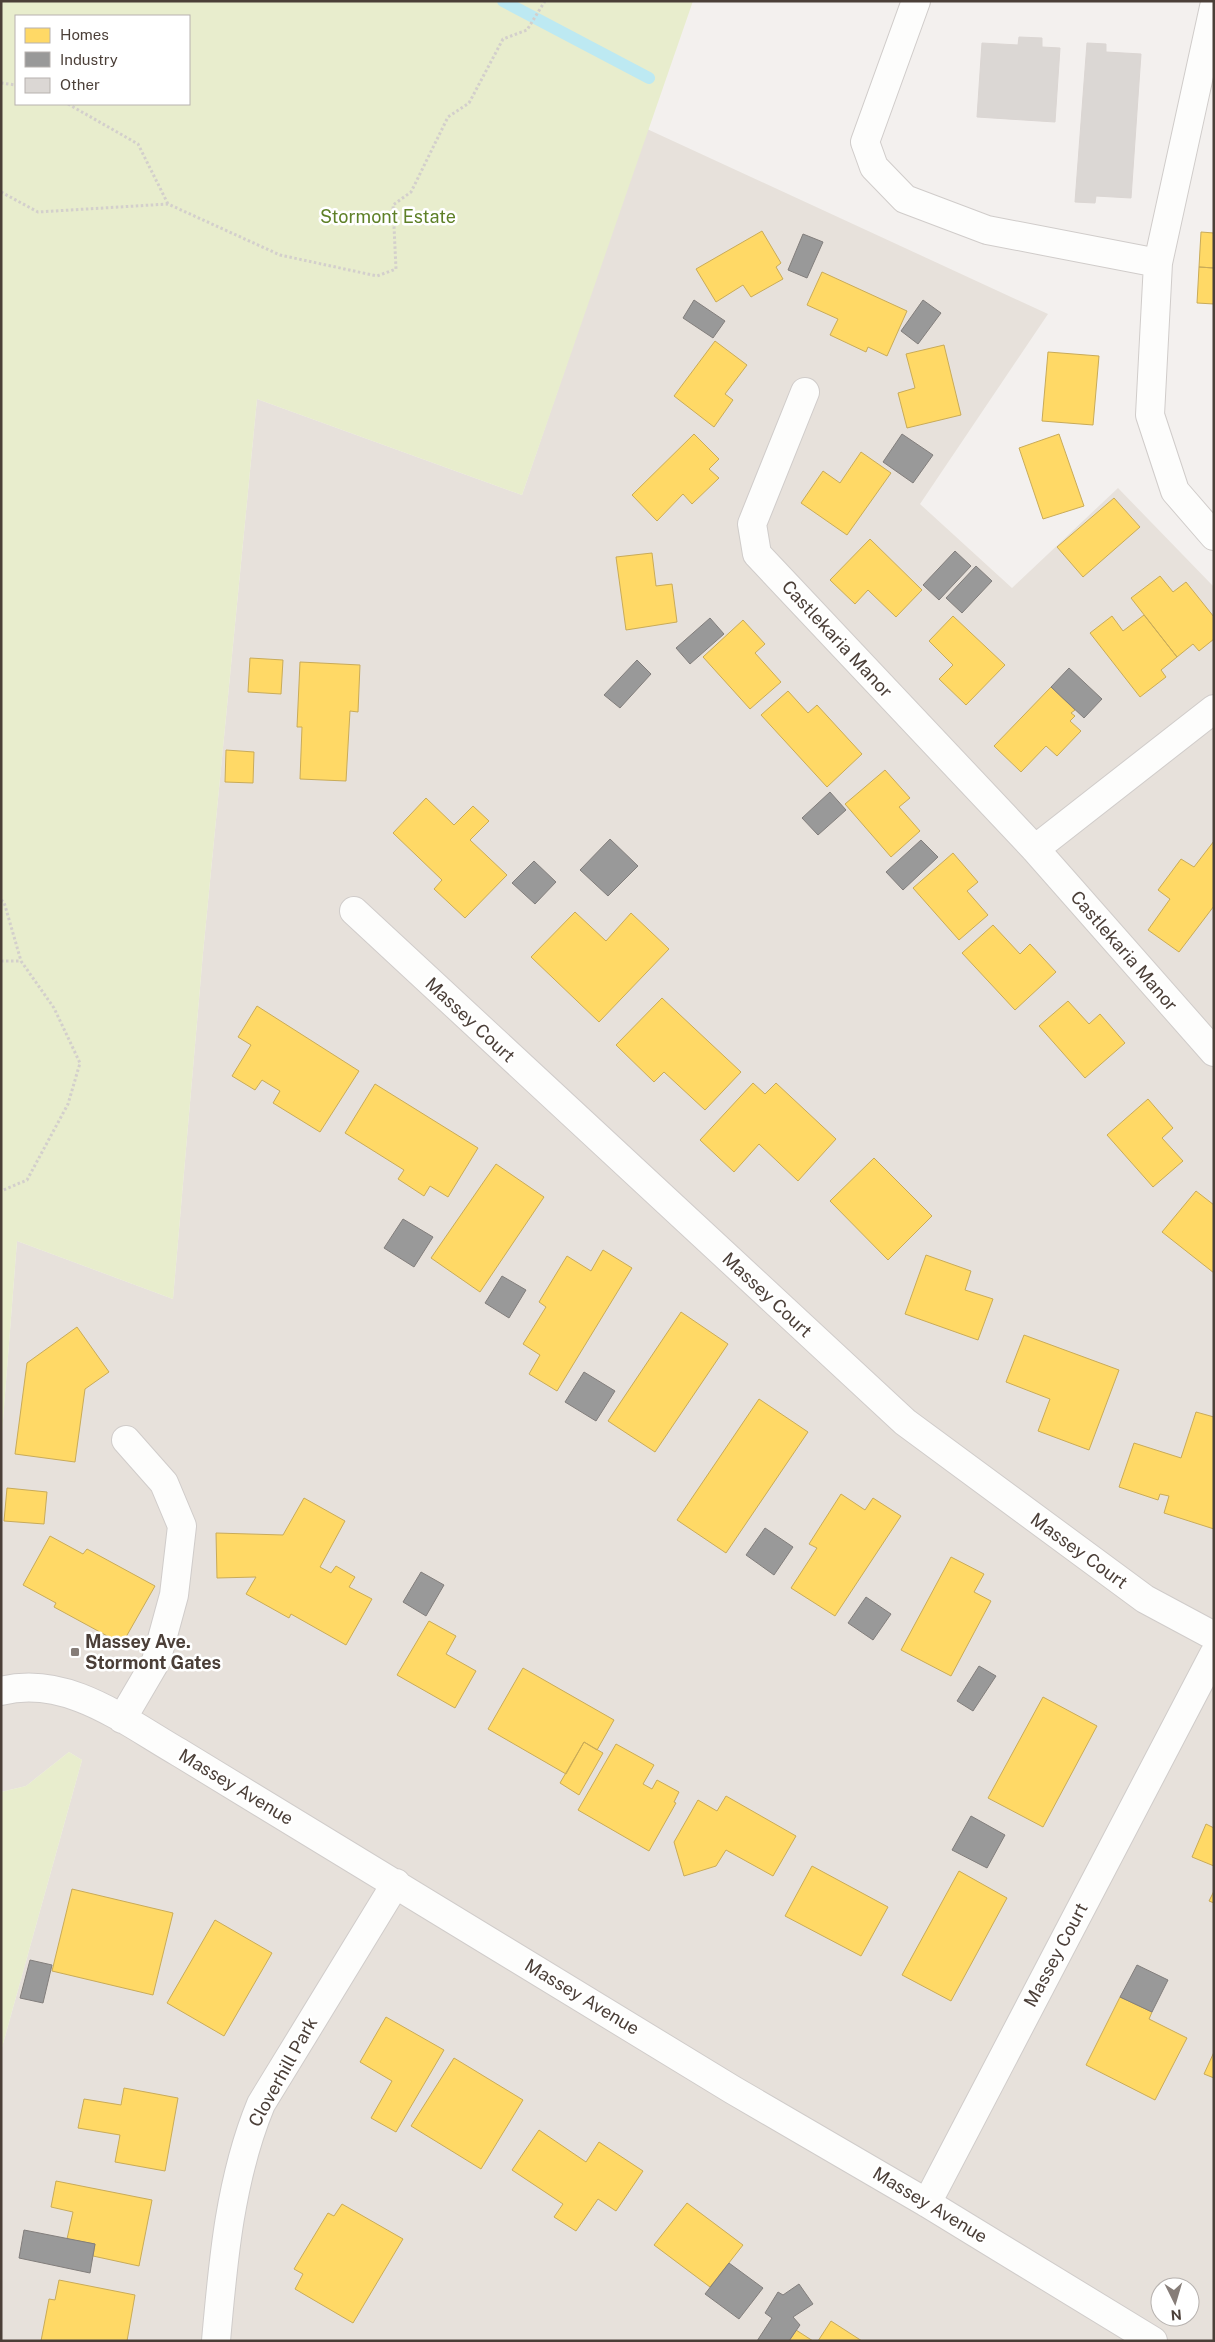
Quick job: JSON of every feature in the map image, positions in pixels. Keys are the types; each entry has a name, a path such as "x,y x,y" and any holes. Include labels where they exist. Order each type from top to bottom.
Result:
{"street":[{"path":"916,1 865,142 874,167 905,199 987,230 1158,263"},
{"path":"1213,11 1158,263 1150,415 1175,490 1214,536"},
{"name":"Castlekaria Manor","path":"806,392 752,524 757,554 1035,849 1214,1052"},
{"path":"1035,849 1214,708"},
{"name":"Massey Court","path":"354,911 905,1422 1145,1599 1214,1636"},
{"path":"122,1719 156,1661 174,1595 182,1526 164,1483 126,1440"},
{"name":"Massey Court","path":"927,2203 1214,1654"},
{"name":"Massey Avenue","path":"1,1691 16,1687 55,1689 87,1699 396,1883 733,2090 927,2203 1153,2341"},
{"name":"Cloverhill Park","path":"216,2341 224,2252 247,2139 261,2104 396,1883"}],"path":[{"path":"1,192 38,212 168,204 280,255 377,276 396,268 393,205 411,192 448,117 469,104 503,39 527,30 545,1"},
{"path":"1,83 15,86"},
{"path":"70,105 138,144 168,204"},
{"path":"1,900 4,902 21,961 54,1008 80,1063 68,1104 27,1180 1,1191"},
{"path":"1,961 21,961"}],"shaded area":[{"path":"647,129 1048,314 920,504 1012,588 1118,488 1214,587 1214,2341 1,2341 1,2051 82,1760 69,1752 26,1786 1,1792 1,1446 17,1241 173,1299 203,953 257,399 522,495"}],"green space":[{"name":"Stormont Estate","path":"1,1 693,1 522,495 257,399 203,953 173,1299 17,1241 1,1446"},
{"path":"69,1752 82,1760 1,2051 1,1792 26,1786"}],"building: Homes":[{"path":"762,231 781,263 776,267 783,279 751,297 743,285 716,302 696,269"},
{"path":"1201,232 1214,233 1214,268 1199,267"},
{"path":"1199,267 1214,268 1214,304 1197,303"},
{"path":"822,272 907,311 887,356 868,347 866,352 830,335 838,319 807,305"},
{"path":"715,341 747,365 725,394 733,400 714,427 674,396"},
{"path":"944,345 961,415 907,428 898,393 915,388 906,354"},
{"path":"1048,352 1099,356 1093,425 1042,421"},
{"path":"694,434 719,459 709,469 719,478 692,504 683,494 657,521 632,495"},
{"path":"1059,434 1084,506 1043,519 1019,448"},
{"path":"861,452 891,473 847,535 801,503 823,471 840,483"},
{"path":"1114,498 1140,527 1083,577 1057,547"},
{"path":"870,539 922,590 896,617 868,590 855,604 830,580"},
{"path":"652,553 656,586 672,584 677,622 626,630 616,557"},
{"path":"1160,576 1173,592 1186,582 1214,617 1214,639 1199,651 1193,644 1177,657 1131,598"},
{"path":"1144,615 1177,657 1161,670 1166,677 1140,697 1090,633 1112,616 1123,631"},
{"path":"953,616 1005,665 966,705 939,679 953,665 929,641"},
{"path":"743,620 765,644 755,653 781,682 750,709 703,657"},
{"path":"250,658 283,660 281,694 248,692"},
{"path":"300,662 360,665 358,712 350,711 346,781 300,779 302,727 297,727"},
{"path":"1051,687 1075,710 1071,713 1075,716 1070,721 1081,731 1057,756 1046,746 1021,772 994,746"},
{"path":"788,691 808,713 817,705 862,754 827,787 761,715"},
{"path":"226,750 254,752 253,783 225,782"},
{"path":"885,770 910,798 899,807 920,831 891,857 845,804"},
{"path":"426,798 454,825 473,806 489,821 470,840 507,875 465,918 434,889 442,880 393,833"},
{"path":"1214,841 1214,906 1179,952 1148,930 1170,899 1158,890 1181,859 1194,867"},
{"path":"953,853 978,882 967,891 988,915 959,940 913,888"},
{"path":"575,912 606,941 631,913 669,949 599,1022 531,957"},
{"path":"993,925 1020,954 1030,944 1056,972 1015,1010 962,953"},
{"path":"662,998 741,1072 705,1110 664,1072 654,1082 616,1045"},
{"path":"1068,1001 1089,1024 1100,1014 1125,1043 1085,1078 1039,1026"},
{"path":"257,1006 359,1071 320,1132 273,1103 280,1091 262,1080 255,1090 232,1076 251,1045 238,1037"},
{"path":"753,1083 765,1094 776,1083 836,1139 798,1181 759,1144 734,1172 700,1140"},
{"path":"375,1084 478,1148 448,1197 430,1186 424,1196 398,1179 404,1170 345,1133"},
{"path":"1148,1099 1173,1128 1162,1138 1183,1161 1153,1187 1107,1135"},
{"path":"874,1158 932,1216 888,1260 830,1201"},
{"path":"496,1164 544,1197 480,1292 431,1258"},
{"path":"1196,1191 1214,1205 1214,1273 1162,1232"},
{"path":"603,1250 632,1268 557,1391 529,1374 540,1355 523,1344 546,1307 539,1302 567,1256 591,1271"},
{"path":"926,1255 971,1271 965,1290 993,1299 978,1340 905,1314"},
{"path":"681,1312 728,1344 655,1452 608,1421"},
{"path":"77,1327 109,1372 85,1389 75,1462 15,1454 27,1363"},
{"path":"1024,1335 1119,1370 1089,1450 1038,1431 1050,1399 1006,1382"},
{"path":"759,1399 808,1432 726,1553 677,1520"},
{"path":"1196,1412 1214,1417 1214,1529 1164,1513 1169,1496 1160,1494 1158,1500 1119,1487 1134,1443 1181,1458"},
{"path":"7,1488 47,1492 44,1524 4,1521"},
{"path":"841,1494 865,1510 873,1498 901,1516 835,1616 791,1588 817,1548 809,1544"},
{"path":"304,1498 345,1521 320,1567 331,1573 336,1566 355,1577 349,1587 372,1599 346,1645 291,1614 289,1618 246,1594 256,1577 217,1578 216,1533 283,1535"},
{"path":"50,1536 83,1554 87,1549 155,1586 122,1644 54,1607 56,1603 23,1585"},
{"path":"951,1557 984,1574 974,1592 991,1601 951,1676 901,1650"},
{"path":"429,1621 456,1636 446,1654 476,1671 455,1708 397,1675"},
{"path":"523,1668 614,1720 597,1750 584,1742 566,1774 488,1729"},
{"path":"1043,1697 1097,1726 1043,1827 988,1798"},
{"path":"584,1742 603,1753 579,1795 560,1783"},
{"path":"616,1744 654,1765 643,1784 652,1789 657,1780 679,1792 674,1802 676,1803 649,1851 578,1810"},
{"path":"726,1796 796,1836 773,1876 726,1850 716,1866 684,1876 674,1842 698,1800 717,1811"},
{"path":"1206,1824 1214,1828 1214,1866 1192,1857"},
{"path":"812,1866 888,1907 861,1956 785,1916"},
{"path":"959,1871 1007,1898 951,2001 902,1975"},
{"path":"72,1889 173,1913 153,1995 52,1971"},
{"path":"1214,1891 1214,1903 1209,1901"},
{"path":"215,1920 272,1953 224,2036 167,2003"},
{"path":"1120,1997 1152,2012 1149,2019 1187,2038 1155,2100 1086,2065"},
{"path":"386,2017 444,2050 396,2132 371,2118 392,2081 360,2062"},
{"path":"1214,2052 1214,2078 1204,2074"},
{"path":"454,2058 523,2100 481,2169 411,2126"},
{"path":"124,2088 178,2098 165,2171 115,2162 120,2135 78,2128 84,2099 121,2105"},
{"path":"539,2130 586,2162 599,2142 643,2171 616,2211 598,2199 576,2231 554,2217 563,2204 512,2170"},
{"path":"56,2181 152,2200 139,2266 93,2256 95,2244 67,2239 73,2212 51,2207"},
{"path":"687,2203 743,2245 710,2287 654,2245"},
{"path":"342,2204 403,2239 353,2323 295,2289 303,2274 294,2269 328,2213 334,2216"},
{"path":"59,2280 135,2295 127,2341 41,2341 49,2299 55,2300"},
{"path":"831,2321 862,2341 818,2341"},
{"path":"796,2330 813,2341 789,2341"}],"building: Industry":[{"path":"803,234 823,242 807,278 788,270"},
{"path":"694,300 725,321 713,338 683,318"},
{"path":"923,300 941,313 918,344 901,331"},
{"path":"902,434 933,455 913,483 883,462"},
{"path":"955,551 971,566 939,600 923,585"},
{"path":"976,566 992,581 962,613 946,598"},
{"path":"710,618 724,634 690,664 676,648"},
{"path":"637,660 651,674 620,708 604,695"},
{"path":"1069,668 1102,699 1084,718 1051,687"},
{"path":"830,792 846,810 818,835 802,818"},
{"path":"610,839 638,866 608,896 580,870"},
{"path":"921,840 938,857 903,890 886,872"},
{"path":"534,861 556,882 535,904 512,883"},
{"path":"403,1219 433,1237 414,1267 384,1248"},
{"path":"502,1276 526,1290 509,1318 485,1303"},
{"path":"584,1372 615,1391 596,1421 565,1402"},
{"path":"765,1528 793,1547 774,1575 746,1555"},
{"path":"421,1572 444,1585 426,1616 403,1602"},
{"path":"866,1597 891,1614 873,1640 848,1623"},
{"path":"979,1666 996,1676 973,1711 957,1701"},
{"path":"971,1816 1005,1835 987,1868 952,1850"},
{"path":"30,1960 52,1965 43,2003 20,1998"},
{"path":"1137,1965 1168,1980 1152,2012 1120,1997"},
{"path":"24,2230 95,2244 90,2273 19,2258"},
{"path":"729,2263 763,2288 739,2319 705,2294"},
{"path":"799,2284 813,2304 793,2317 800,2325 789,2341 757,2341 772,2318 765,2313 778,2292 783,2295"}],"building: Other":[{"path":"1019,37 1042,38 1042,47 1060,48 1055,122 977,117 982,43 1018,45"},
{"path":"1087,43 1106,44 1106,52 1141,54 1131,198 1096,196 1095,203 1075,202"}],"waterway":[{"path":"503,1 649,78"}],"place":[{"name":"Massey Ave. Stormont Gates","path":"75,1652"}]}
